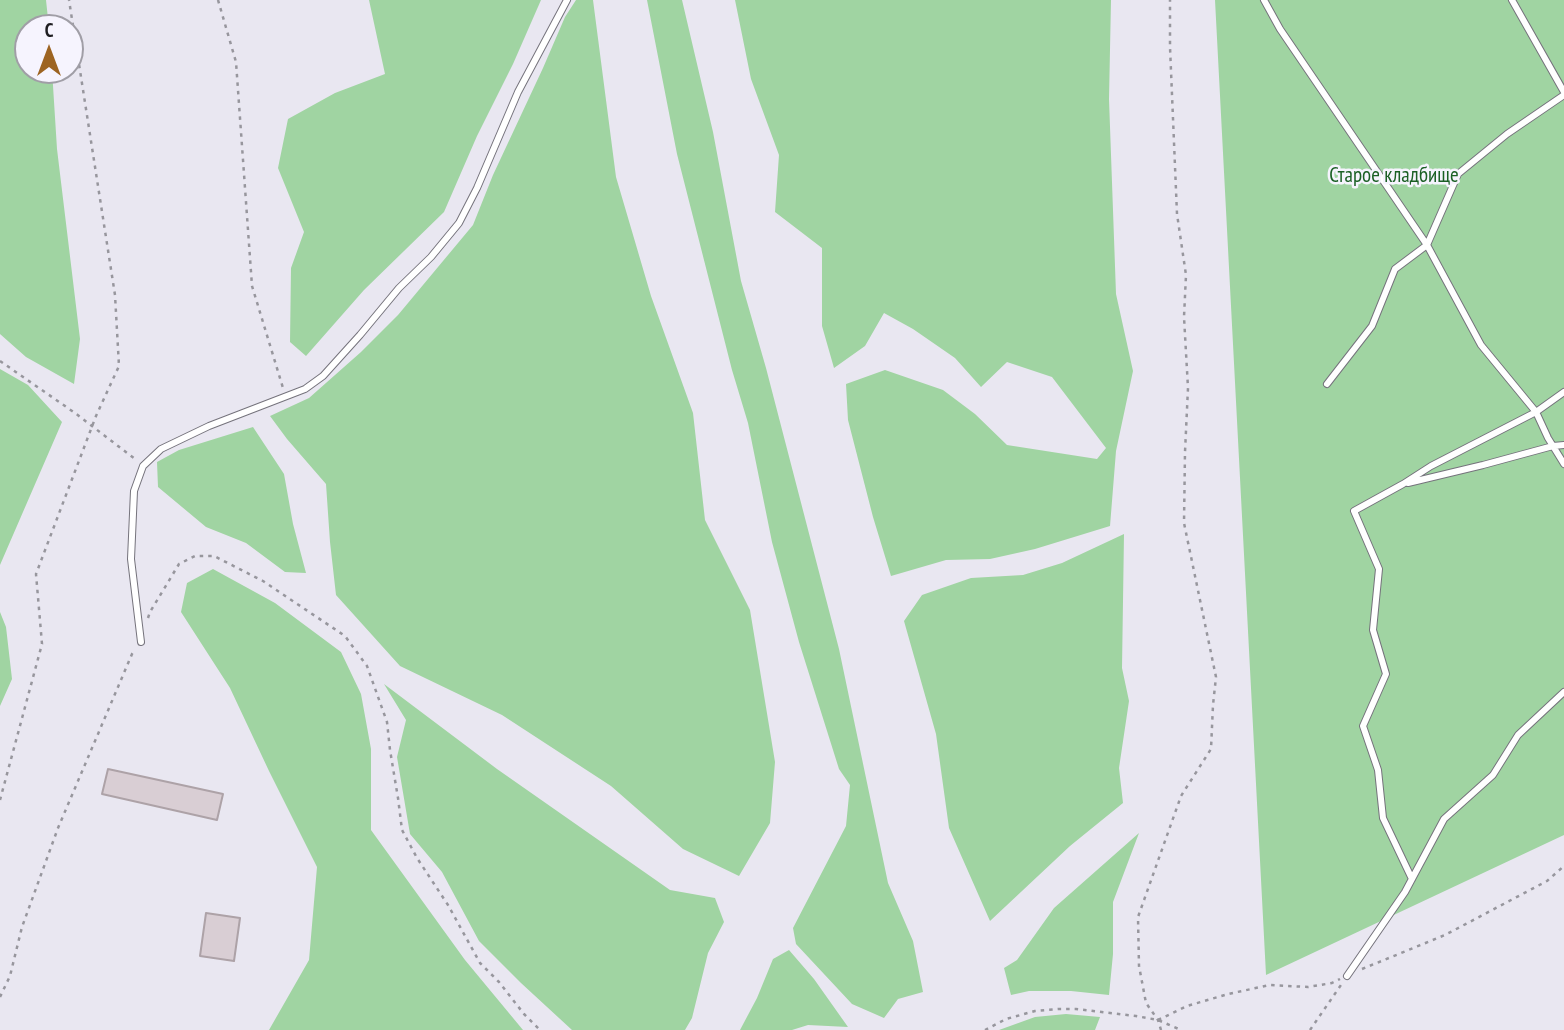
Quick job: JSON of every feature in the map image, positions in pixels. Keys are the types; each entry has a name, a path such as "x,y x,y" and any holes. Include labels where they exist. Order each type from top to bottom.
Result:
{"lane":[{"path":"141,642 131,559 134,491 143,466 161,449 209,426 305,389 323,376 459,223 518,92 567,0"},
{"path":"1264,0 1280,29 1427,245 1481,345 1536,412 1564,464"},
{"path":"1326,384 1372,326 1395,269 1427,245 1458,174 1507,134 1564,94 1512,0"},
{"path":"1412,879 1383,818 1378,770 1363,726 1387,674 1373,630 1379,569 1354,511 1536,412 1564,392"},
{"path":"1403,484 1564,445"},
{"path":"1347,976 1405,892 1444,819 1493,775 1518,735 1564,692"}],"path":[{"path":"0,800 42,643 36,574 93,425 119,366 116,307 69,0"},
{"path":"218,0 236,62 252,286 286,396"},
{"path":"1161,1030 1158,1020 1146,1003 1139,966 1138,917 1181,796 1211,749 1216,677 1184,523 1188,388 1184,317 1186,275 1177,214 1170,0"},
{"path":"0,361 93,425 143,466"},
{"path":"147,622 150,612 179,564 195,556 214,556 262,581 345,636 367,666 387,722 402,830 480,963 540,1030"},
{"path":"0,997 10,976 22,927 58,828 132,653 141,642"},
{"path":"1158,1020 1187,1006 1270,985 1308,987 1332,983 1445,935 1547,881 1564,866"},
{"path":"1310,1030 1347,976"},
{"path":"985,1030 1006,1019 1035,1011 1059,1009 1117,1013 1158,1020 1181,1030"}],"green space":[{"path":"0,0 46,0 48,14 14,14 14,84 53,84 57,149 80,339 74,384 26,357 0,334"},
{"path":"369,0 541,0 444,212 364,290 306,356 290,342 291,268 304,232 278,168 288,119 335,93 385,74"},
{"path":"576,0 593,0 616,177 651,296 693,413 705,520 750,610 775,762 770,823 739,876 683,849 611,786 502,715 400,666 336,595 326,484 270,416 309,398 361,352 398,315 473,225 565,17"},
{"path":"647,0 682,0 713,132 741,281 839,649 888,883 913,941 923,992 898,999 884,1018 852,1004 796,944 793,928 846,826 850,785 839,769 799,642 772,542 748,423 677,154"},
{"path":"735,0 1111,0 1109,99 1116,294 1133,371 1116,451 1110,526 1035,549 990,559 946,560 891,576 848,420 846,384 885,370 943,390 975,414 1007,445 1097,459 1106,448 1052,377 1007,362 981,387 955,358 884,313 865,346 834,368 822,326 822,248 775,212 779,155 751,79"},
{"name":"Старое кладбище","path":"1215,0 1564,0 1564,835 1266,975"},
{"path":"0,369 28,385 62,422 0,565"},
{"path":"253,427 284,474 306,573 285,572 246,543 206,527 158,487 157,462 179,450"},
{"path":"1124,534 1122,668 1129,701 1119,768 1123,803 1070,846 990,921 949,828 936,734 904,621 922,595 971,578 1023,575 1062,563"},
{"path":"213,569 275,603 341,652 361,694 371,749 371,830 465,960 523,1030 269,1030 309,960 317,867 230,688 181,612 187,583"},
{"path":"0,612 6,627 12,679 0,706"},
{"path":"384,684 497,769 670,890 715,898 724,922 708,953 692,1018 685,1030 572,1030 479,941 442,872 410,834 397,757 406,720"},
{"path":"1139,833 1113,902 1113,954 1109,995 1029,991 1011,995 1004,968 1017,960 1054,908"},
{"path":"789,950 814,979 848,1027 808,1025 792,1030 740,1030 773,959"},
{"path":"1066,1014 1100,1017 1095,1030 999,1030 1035,1017"}],"building":[{"path":"108,769 223,794 217,820 102,794"},
{"path":"206,913 240,918 234,961 200,956"}]}
